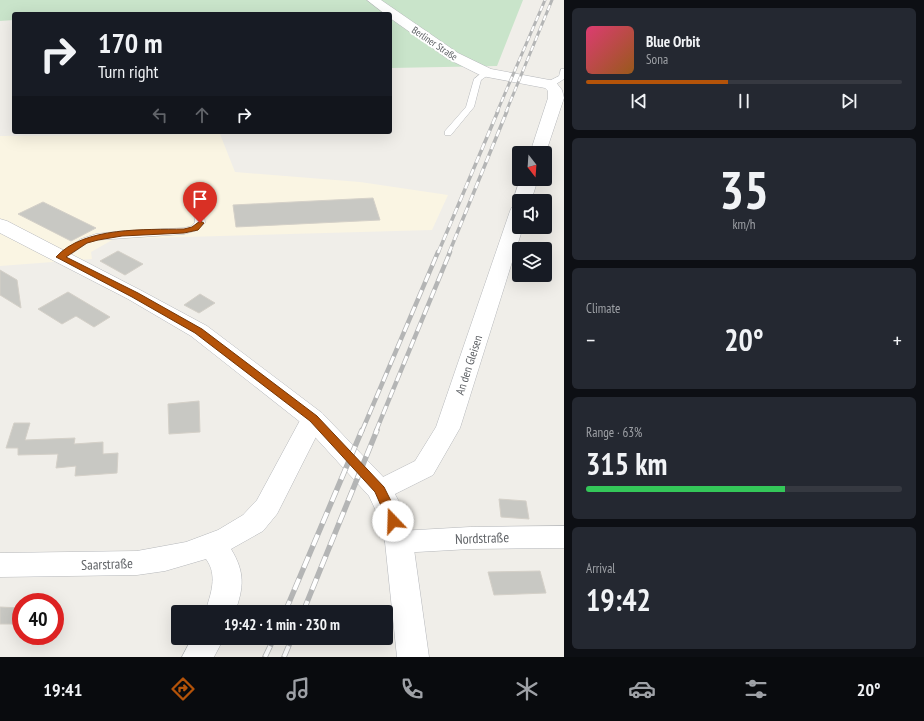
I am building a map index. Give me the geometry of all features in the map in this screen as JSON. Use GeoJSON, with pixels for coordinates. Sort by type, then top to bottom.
{"type":"FeatureCollection","features":[{"type":"Feature","properties":{"kind":"street","name":"Berliner Straße"},"geometry":{"type":"LineString","coordinates":[[373,0],[390,12]]}},
{"type":"Feature","properties":{"kind":"street","name":"Berliner Straße"},"geometry":{"type":"LineString","coordinates":[[392,13],[453,56],[487,73],[550,84]]}},
{"type":"Feature","properties":{"kind":"street"},"geometry":{"type":"LineString","coordinates":[[541,146],[556,116],[555,90],[550,84]]}},
{"type":"Feature","properties":{"kind":"street"},"geometry":{"type":"LineString","coordinates":[[0,225],[135,295],[199,331],[313,419],[385,500],[399,542],[413,657]]}},
{"type":"Feature","properties":{"kind":"street","name":"An den Gleisen"},"geometry":{"type":"LineString","coordinates":[[385,500],[424,468],[448,428],[512,232]]}},
{"type":"Feature","properties":{"kind":"street","name":"Saarstraße"},"geometry":{"type":"LineString","coordinates":[[0,565],[137,563],[165,559],[190,553],[242,532],[261,515],[267,507],[313,419]]}},
{"type":"Feature","properties":{"kind":"street","name":"Nordstraße"},"geometry":{"type":"LineString","coordinates":[[399,542],[470,538],[564,537]]}},
{"type":"Feature","properties":{"kind":"street"},"geometry":{"type":"LineString","coordinates":[[212,545],[225,566],[226,588],[222,605]]}},
{"type":"Feature","properties":{"kind":"street"},"geometry":{"type":"LineString","coordinates":[[198,657],[204,645]]}},
{"type":"Feature","properties":{"kind":"lane"},"geometry":{"type":"LineString","coordinates":[[550,84],[562,77],[564,71]]}},
{"type":"Feature","properties":{"kind":"lane"},"geometry":{"type":"LineString","coordinates":[[448,133],[470,107],[478,79],[487,73]]}},
{"type":"Feature","properties":{"kind":"lane"},"geometry":{"type":"LineString","coordinates":[[60,257],[84,241],[96,237],[122,234],[184,231],[195,228],[200,223],[197,199]]}},
{"type":"Feature","properties":{"kind":"shaded area"},"geometry":{"type":"Polygon","coordinates":[[[220,134],[235,172],[360,182],[448,195],[432,230],[114,239],[91,252],[92,259],[0,266],[0,136],[220,134]]]}},
{"type":"Feature","properties":{"kind":"green space"},"geometry":{"type":"Polygon","coordinates":[[[0,0],[523,0],[497,66],[392,68],[392,12],[12,12],[12,20],[0,21],[0,0]]]}},
{"type":"Feature","properties":{"kind":"building"},"geometry":{"type":"Polygon","coordinates":[[[373,198],[380,220],[236,227],[233,205],[373,198]]]}},
{"type":"Feature","properties":{"kind":"building"},"geometry":{"type":"Polygon","coordinates":[[[43,202],[96,228],[71,241],[18,214],[43,202]]]}},
{"type":"Feature","properties":{"kind":"building"},"geometry":{"type":"Polygon","coordinates":[[[118,251],[143,264],[125,275],[100,261],[118,251]]]}},
{"type":"Feature","properties":{"kind":"building"},"geometry":{"type":"Polygon","coordinates":[[[0,270],[17,280],[21,308],[0,295],[0,270]]]}},
{"type":"Feature","properties":{"kind":"building"},"geometry":{"type":"Polygon","coordinates":[[[68,292],[110,317],[94,327],[76,316],[62,324],[38,309],[68,292]]]}},
{"type":"Feature","properties":{"kind":"building"},"geometry":{"type":"Polygon","coordinates":[[[200,294],[215,303],[199,313],[184,305],[200,294]]]}},
{"type":"Feature","properties":{"kind":"building"},"geometry":{"type":"Polygon","coordinates":[[[199,401],[200,432],[169,434],[168,404],[199,401]]]}},
{"type":"Feature","properties":{"kind":"building"},"geometry":{"type":"Polygon","coordinates":[[[14,423],[30,423],[25,440],[75,438],[74,444],[103,442],[103,454],[118,453],[117,473],[75,476],[76,466],[56,468],[58,454],[18,455],[18,448],[6,448],[14,423]]]}},
{"type":"Feature","properties":{"kind":"building"},"geometry":{"type":"Polygon","coordinates":[[[499,499],[526,501],[529,519],[501,517],[499,499]]]}},
{"type":"Feature","properties":{"kind":"building"},"geometry":{"type":"Polygon","coordinates":[[[540,571],[546,593],[494,595],[488,572],[540,571]]]}},
{"type":"Feature","properties":{"kind":"building"},"geometry":{"type":"Polygon","coordinates":[[[0,607],[12,608],[12,624],[0,624],[0,607]]]}},
{"type":"Feature","properties":{"kind":"railway"},"geometry":{"type":"LineString","coordinates":[[497,112],[545,0]]}},
{"type":"Feature","properties":{"kind":"railway"},"geometry":{"type":"LineString","coordinates":[[506,112],[552,0]]}},
{"type":"Feature","properties":{"kind":"railway"},"geometry":{"type":"LineString","coordinates":[[438,253],[498,111]]}},
{"type":"Feature","properties":{"kind":"railway"},"geometry":{"type":"LineString","coordinates":[[449,253],[507,111]]}},
{"type":"Feature","properties":{"kind":"railway"},"geometry":{"type":"LineString","coordinates":[[362,431],[438,252]]}},
{"type":"Feature","properties":{"kind":"railway"},"geometry":{"type":"LineString","coordinates":[[376,431],[450,252]]}},
{"type":"Feature","properties":{"kind":"railway"},"geometry":{"type":"LineString","coordinates":[[288,605],[362,430]]}},
{"type":"Feature","properties":{"kind":"railway"},"geometry":{"type":"LineString","coordinates":[[306,605],[377,430]]}},
{"type":"Feature","properties":{"kind":"railway"},"geometry":{"type":"LineString","coordinates":[[265,657],[271,645]]}},
{"type":"Feature","properties":{"kind":"railway"},"geometry":{"type":"LineString","coordinates":[[284,657],[289,645]]}},
{"type":"Feature","properties":{"kind":"route"},"geometry":{"type":"LineString","coordinates":[[200,223],[195,228],[184,231],[122,234],[96,237],[84,241],[60,257],[135,295],[199,331],[313,419],[380,490],[393,521]]}}]}
